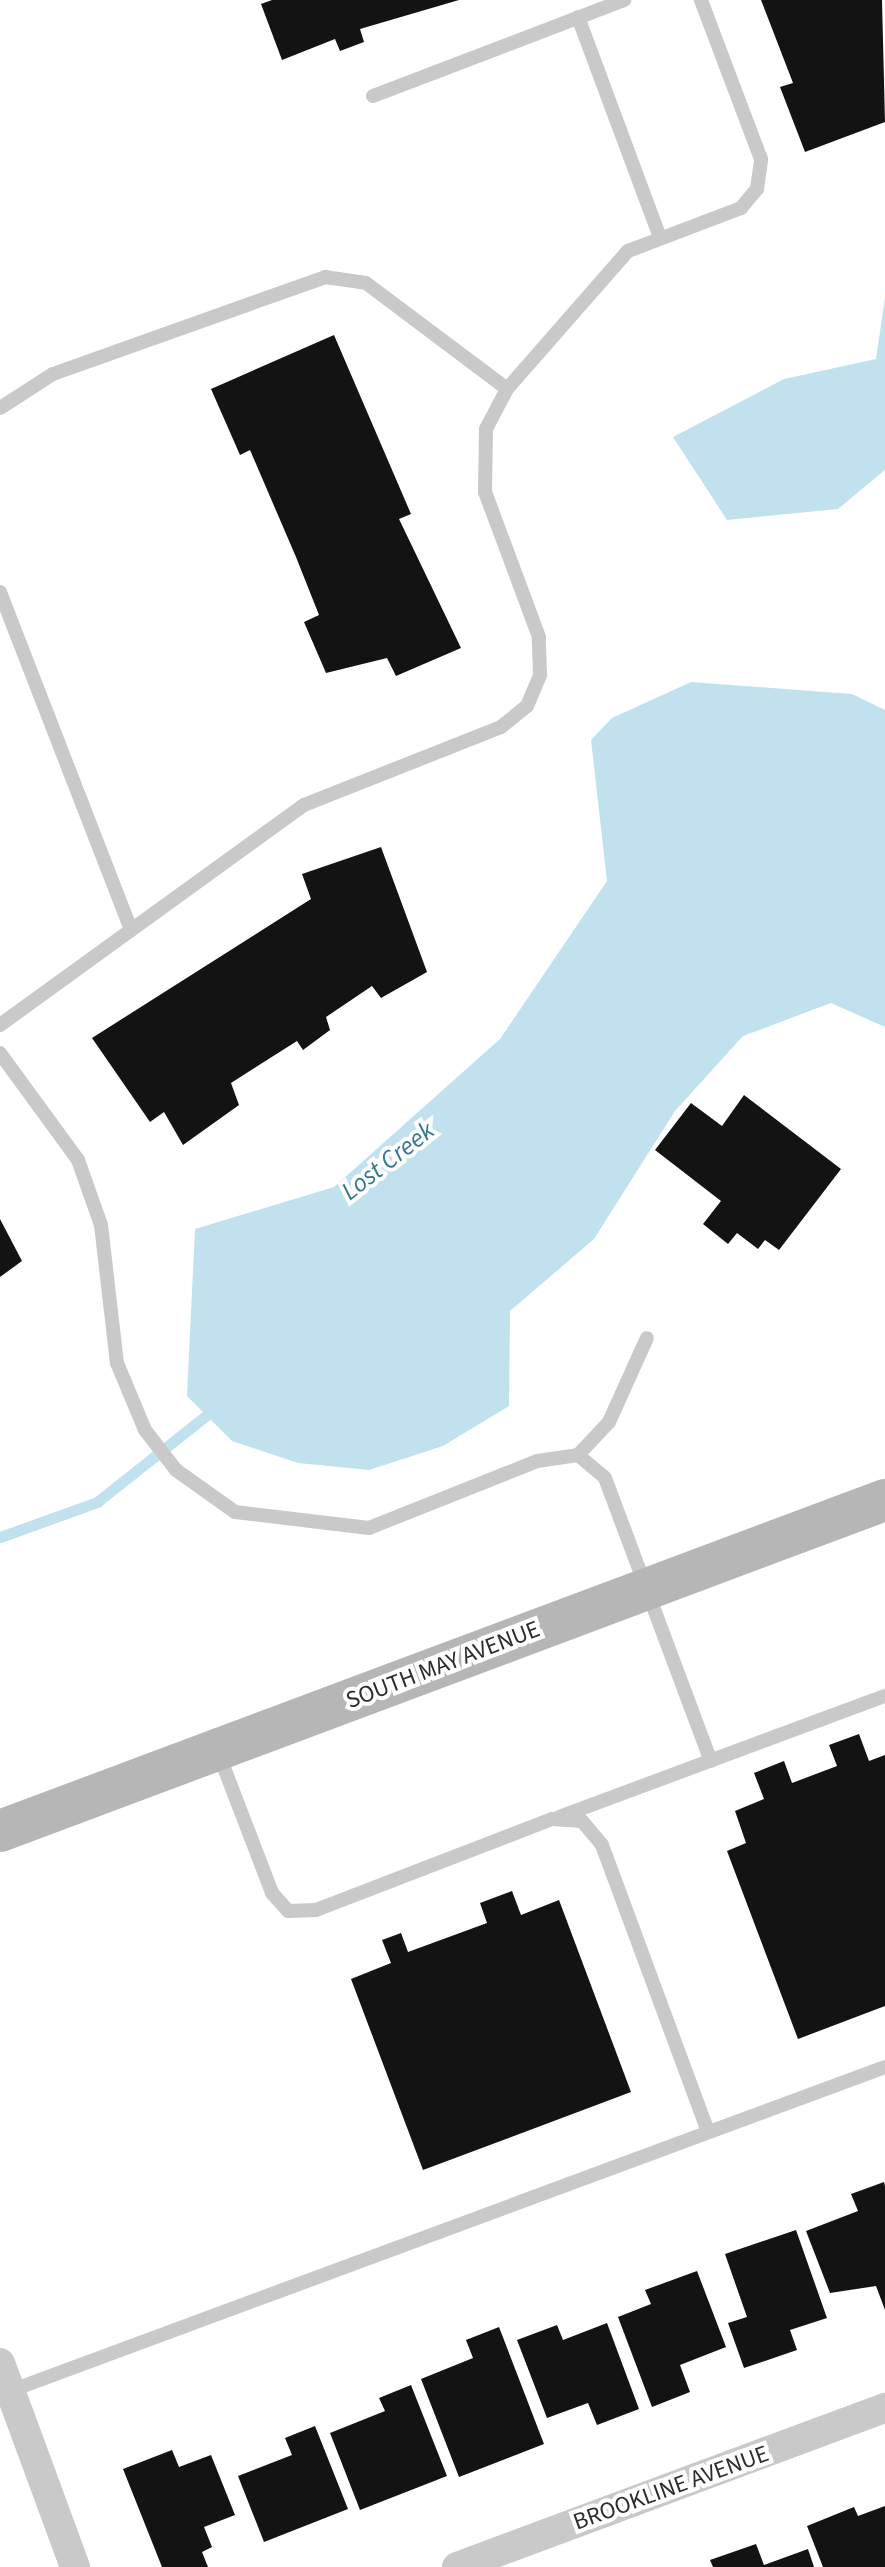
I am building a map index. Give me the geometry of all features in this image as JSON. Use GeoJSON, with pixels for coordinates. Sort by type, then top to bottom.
{"type":"FeatureCollection","features":[{"type":"Feature","properties":{"kind":"main road","name":"SOUTH MAY AVENUE"},"geometry":{"type":"LineString","coordinates":[[0,1831],[885,1500]]}},
{"type":"Feature","properties":{"kind":"street"},"geometry":{"type":"LineString","coordinates":[[5,2377],[75,2567]]}},
{"type":"Feature","properties":{"kind":"street","name":"BROOKLINE AVENUE"},"geometry":{"type":"LineString","coordinates":[[457,2567],[885,2408]]}},
{"type":"Feature","properties":{"kind":"lane"},"geometry":{"type":"LineString","coordinates":[[373,96],[624,0]]}},
{"type":"Feature","properties":{"kind":"lane"},"geometry":{"type":"LineString","coordinates":[[0,1025],[304,805],[501,727],[527,706],[540,675],[539,637],[485,492],[486,429],[507,389],[628,251],[659,235],[741,208],[757,189],[761,159],[701,0]]}},
{"type":"Feature","properties":{"kind":"lane"},"geometry":{"type":"LineString","coordinates":[[578,17],[659,235]]}},
{"type":"Feature","properties":{"kind":"lane"},"geometry":{"type":"LineString","coordinates":[[0,408],[53,374],[325,277],[366,283],[507,389]]}},
{"type":"Feature","properties":{"kind":"lane"},"geometry":{"type":"LineString","coordinates":[[0,592],[131,930]]}},
{"type":"Feature","properties":{"kind":"lane"},"geometry":{"type":"LineString","coordinates":[[0,1053],[78,1160],[101,1225],[117,1363],[145,1430],[176,1470],[235,1512],[369,1528],[537,1461],[578,1455],[609,1422],[647,1338]]}},
{"type":"Feature","properties":{"kind":"lane"},"geometry":{"type":"LineString","coordinates":[[578,1455],[605,1478],[711,1761]]}},
{"type":"Feature","properties":{"kind":"lane"},"geometry":{"type":"LineString","coordinates":[[218,1750],[272,1893],[288,1911],[316,1910],[885,1696]]}},
{"type":"Feature","properties":{"kind":"lane"},"geometry":{"type":"LineString","coordinates":[[552,1819],[582,1821],[602,1845],[708,2132]]}},
{"type":"Feature","properties":{"kind":"lane"},"geometry":{"type":"LineString","coordinates":[[5,2377],[708,2132],[885,2067]]}},
{"type":"Feature","properties":{"kind":"water"},"geometry":{"type":"Polygon","coordinates":[[[885,297],[885,470],[838,509],[727,520],[673,437],[784,379],[876,359],[885,297]]]}},
{"type":"Feature","properties":{"kind":"water"},"geometry":{"type":"Polygon","coordinates":[[[691,682],[852,694],[885,710],[885,1027],[831,1003],[743,1036],[675,1111],[594,1239],[510,1311],[509,1406],[443,1446],[369,1470],[298,1463],[232,1441],[187,1396],[195,1229],[334,1187],[500,1039],[607,881],[591,740],[612,718],[691,682]]]}},
{"type":"Feature","properties":{"kind":"building"},"geometry":{"type":"Polygon","coordinates":[[[272,0],[459,0],[360,29],[364,42],[340,51],[335,39],[282,60],[261,4],[272,0]]]}},
{"type":"Feature","properties":{"kind":"building"},"geometry":{"type":"Polygon","coordinates":[[[761,0],[882,0],[885,122],[805,152],[780,87],[793,83],[761,0]]]}},
{"type":"Feature","properties":{"kind":"building"},"geometry":{"type":"Polygon","coordinates":[[[334,335],[411,514],[399,519],[461,648],[396,676],[387,658],[326,673],[304,622],[319,615],[296,557],[250,450],[240,455],[211,389],[334,335]]]}},
{"type":"Feature","properties":{"kind":"building"},"geometry":{"type":"Polygon","coordinates":[[[381,847],[427,972],[381,998],[372,986],[326,1017],[330,1030],[303,1050],[297,1041],[231,1083],[239,1105],[183,1145],[164,1112],[150,1122],[92,1038],[311,899],[302,874],[381,847]]]}},
{"type":"Feature","properties":{"kind":"building"},"geometry":{"type":"Polygon","coordinates":[[[744,1095],[841,1169],[779,1250],[765,1240],[758,1249],[737,1233],[728,1244],[703,1224],[721,1201],[655,1150],[691,1103],[722,1126],[744,1095]]]}},
{"type":"Feature","properties":{"kind":"building"},"geometry":{"type":"Polygon","coordinates":[[[0,1219],[22,1261],[0,1277],[0,1219]]]}},
{"type":"Feature","properties":{"kind":"building"},"geometry":{"type":"Polygon","coordinates":[[[859,1734],[869,1761],[885,1755],[885,2006],[798,2039],[727,1851],[746,1843],[735,1811],[764,1799],[754,1773],[784,1761],[792,1783],[837,1766],[829,1745],[859,1734]]]}},
{"type":"Feature","properties":{"kind":"building"},"geometry":{"type":"Polygon","coordinates":[[[512,1891],[521,1915],[559,1900],[631,2092],[423,2170],[351,1979],[391,1963],[382,1940],[401,1933],[408,1952],[487,1923],[480,1903],[512,1891]]]}},
{"type":"Feature","properties":{"kind":"building"},"geometry":{"type":"Polygon","coordinates":[[[884,2182],[885,2310],[876,2286],[830,2293],[806,2231],[858,2211],[851,2194],[884,2182]]]}},
{"type":"Feature","properties":{"kind":"building"},"geometry":{"type":"Polygon","coordinates":[[[796,2230],[827,2318],[790,2330],[797,2350],[744,2368],[728,2323],[747,2317],[725,2254],[796,2230]]]}},
{"type":"Feature","properties":{"kind":"building"},"geometry":{"type":"Polygon","coordinates":[[[697,2271],[726,2347],[680,2365],[690,2392],[652,2407],[618,2317],[651,2304],[645,2290],[697,2271]]]}},
{"type":"Feature","properties":{"kind":"building"},"geometry":{"type":"Polygon","coordinates":[[[607,2323],[639,2409],[597,2425],[588,2403],[547,2418],[517,2340],[557,2325],[563,2340],[607,2323]]]}},
{"type":"Feature","properties":{"kind":"building"},"geometry":{"type":"Polygon","coordinates":[[[499,2327],[544,2444],[459,2477],[421,2379],[473,2358],[466,2340],[499,2327]]]}},
{"type":"Feature","properties":{"kind":"building"},"geometry":{"type":"Polygon","coordinates":[[[411,2385],[447,2476],[360,2510],[330,2433],[385,2411],[379,2398],[411,2385]]]}},
{"type":"Feature","properties":{"kind":"building"},"geometry":{"type":"Polygon","coordinates":[[[315,2426],[348,2509],[264,2542],[238,2476],[292,2455],[285,2438],[315,2426]]]}},
{"type":"Feature","properties":{"kind":"building"},"geometry":{"type":"Polygon","coordinates":[[[172,2450],[179,2467],[211,2455],[235,2515],[204,2527],[212,2547],[202,2552],[208,2567],[162,2567],[123,2469],[172,2450]]]}},
{"type":"Feature","properties":{"kind":"building"},"geometry":{"type":"Polygon","coordinates":[[[885,2506],[885,2567],[823,2567],[807,2526],[854,2507],[858,2516],[885,2506]]]}},
{"type":"Feature","properties":{"kind":"building"},"geometry":{"type":"Polygon","coordinates":[[[756,2544],[764,2565],[808,2549],[814,2567],[713,2567],[710,2560],[756,2544]]]}},
{"type":"Feature","properties":{"kind":"waterway","name":"Lost Creek"},"geometry":{"type":"LineString","coordinates":[[0,1537],[97,1502],[217,1407]]}}]}
